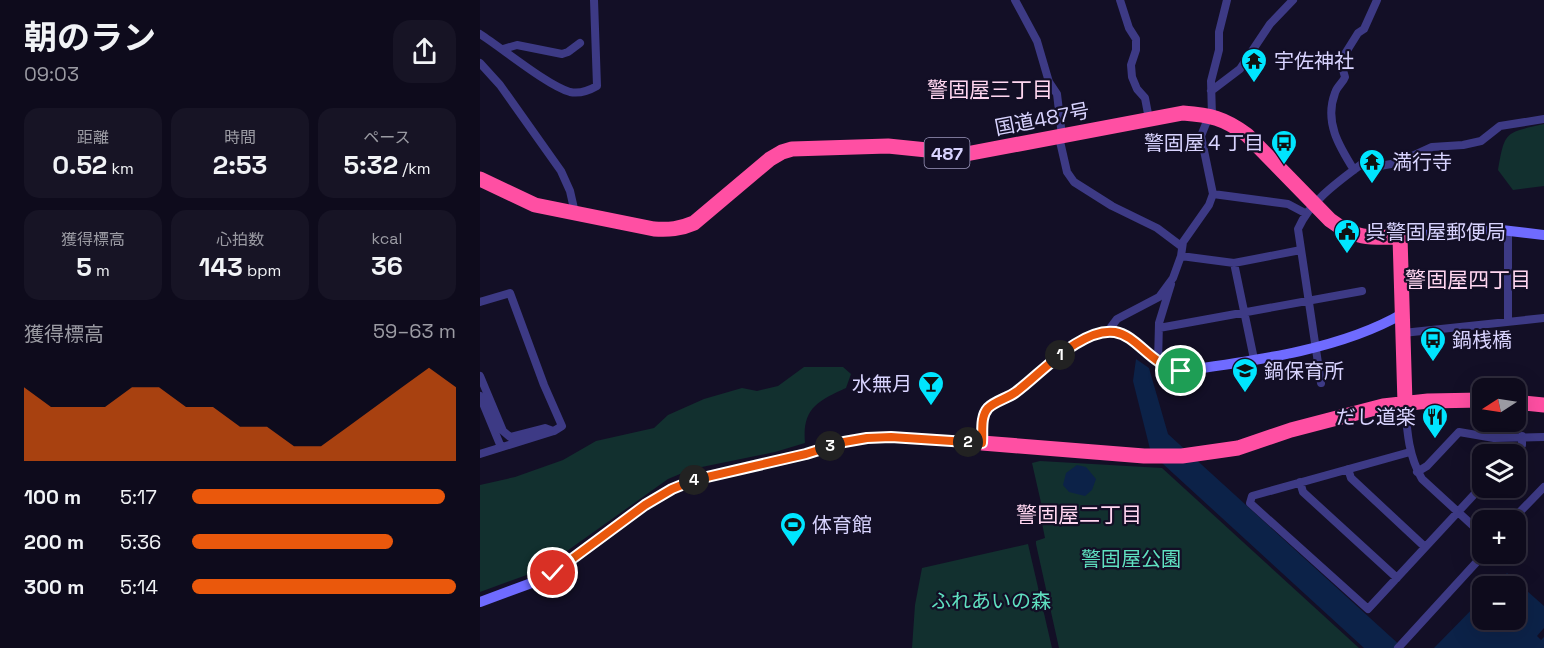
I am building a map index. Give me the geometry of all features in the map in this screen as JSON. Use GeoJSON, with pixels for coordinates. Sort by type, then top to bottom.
{"type":"FeatureCollection","features":[{"type":"Feature","properties":{"kind":"highway","name":"国道487号"},"geometry":{"type":"LineString","coordinates":[[480,179],[535,205],[669,230],[683,228],[694,223],[770,159],[792,149],[888,146],[966,154],[1183,113],[1210,116],[1231,123],[1247,135],[1310,209],[1345,231],[1360,236],[1400,237]]}},
{"type":"Feature","properties":{"kind":"highway"},"geometry":{"type":"LineString","coordinates":[[1400,237],[1405,403]]}},
{"type":"Feature","properties":{"kind":"highway"},"geometry":{"type":"LineString","coordinates":[[982,443],[1144,456],[1207,454],[1383,406],[1428,401],[1472,400]]}},
{"type":"Feature","properties":{"kind":"highway"},"geometry":{"type":"LineString","coordinates":[[1526,403],[1544,405]]}},
{"type":"Feature","properties":{"kind":"street"},"geometry":{"type":"LineString","coordinates":[[480,34],[550,82],[571,92],[591,90],[597,86],[594,0]]}},
{"type":"Feature","properties":{"kind":"street"},"geometry":{"type":"LineString","coordinates":[[1027,0],[1017,3],[1037,41],[1049,82],[1057,94],[1060,136],[1067,172],[1074,182],[1112,206],[1156,228],[1181,246]]}},
{"type":"Feature","properties":{"kind":"street"},"geometry":{"type":"LineString","coordinates":[[1120,0],[1129,28],[1136,39],[1136,50],[1131,65],[1132,77],[1145,98],[1149,119]]}},
{"type":"Feature","properties":{"kind":"street"},"geometry":{"type":"LineString","coordinates":[[1158,362],[1159,328],[1181,246],[1209,205],[1213,194],[1202,136],[1210,116],[1211,81],[1219,50],[1219,32],[1227,0]]}},
{"type":"Feature","properties":{"kind":"street"},"geometry":{"type":"LineString","coordinates":[[1211,91],[1240,69],[1270,24],[1293,0]]}},
{"type":"Feature","properties":{"kind":"street"},"geometry":{"type":"LineString","coordinates":[[1354,170],[1333,132],[1334,95],[1338,86],[1344,81],[1341,63],[1343,57],[1358,33],[1364,29],[1377,0]]}},
{"type":"Feature","properties":{"kind":"street"},"geometry":{"type":"LineString","coordinates":[[503,49],[517,45],[562,54],[580,43]]}},
{"type":"Feature","properties":{"kind":"street"},"geometry":{"type":"LineString","coordinates":[[480,63],[500,85],[561,171],[570,191],[575,213]]}},
{"type":"Feature","properties":{"kind":"street"},"geometry":{"type":"LineString","coordinates":[[1321,383],[1298,229],[1310,209],[1363,163],[1374,167],[1397,163],[1432,147],[1482,141],[1500,126],[1544,119]]}},
{"type":"Feature","properties":{"kind":"street"},"geometry":{"type":"LineString","coordinates":[[1213,194],[1310,209]]}},
{"type":"Feature","properties":{"kind":"street"},"geometry":{"type":"LineString","coordinates":[[1400,237],[1493,230],[1544,235]]}},
{"type":"Feature","properties":{"kind":"street"},"geometry":{"type":"LineString","coordinates":[[1508,231],[1508,321]]}},
{"type":"Feature","properties":{"kind":"street"},"geometry":{"type":"LineString","coordinates":[[1180,256],[1234,263],[1301,250]]}},
{"type":"Feature","properties":{"kind":"street"},"geometry":{"type":"LineString","coordinates":[[1234,263],[1254,359]]}},
{"type":"Feature","properties":{"kind":"street"},"geometry":{"type":"LineString","coordinates":[[1108,332],[1117,319],[1159,297],[1173,278]]}},
{"type":"Feature","properties":{"kind":"street"},"geometry":{"type":"LineString","coordinates":[[1159,328],[1362,291]]}},
{"type":"Feature","properties":{"kind":"street"},"geometry":{"type":"LineString","coordinates":[[480,302],[510,293],[544,385],[562,426],[554,431],[480,454]]}},
{"type":"Feature","properties":{"kind":"street"},"geometry":{"type":"LineString","coordinates":[[480,602],[553,573],[645,505],[672,489],[694,480],[867,438],[891,437],[982,443],[983,417],[989,407],[1014,394],[1060,355],[1095,335],[1118,332],[1128,337],[1158,362],[1181,371],[1316,347],[1375,329],[1402,314]]}},
{"type":"Feature","properties":{"kind":"street"},"geometry":{"type":"LineString","coordinates":[[1403,333],[1544,318]]}},
{"type":"Feature","properties":{"kind":"street"},"geometry":{"type":"LineString","coordinates":[[480,376],[503,431],[510,437],[545,428],[554,431]]}},
{"type":"Feature","properties":{"kind":"street"},"geometry":{"type":"LineString","coordinates":[[480,396],[501,447]]}},
{"type":"Feature","properties":{"kind":"street"},"geometry":{"type":"LineString","coordinates":[[1405,403],[1413,464],[1422,479],[1472,525]]}},
{"type":"Feature","properties":{"kind":"street"},"geometry":{"type":"LineString","coordinates":[[1418,472],[1427,466],[1460,432],[1494,438],[1544,437]]}},
{"type":"Feature","properties":{"kind":"street"},"geometry":{"type":"LineString","coordinates":[[1522,436],[1522,444]]}},
{"type":"Feature","properties":{"kind":"street"},"geometry":{"type":"LineString","coordinates":[[1410,452],[1252,496],[1250,503],[1368,609],[1472,496]]}},
{"type":"Feature","properties":{"kind":"street"},"geometry":{"type":"LineString","coordinates":[[1348,469],[1351,478],[1425,547]]}},
{"type":"Feature","properties":{"kind":"street"},"geometry":{"type":"LineString","coordinates":[[1300,482],[1303,492],[1397,578]]}},
{"type":"Feature","properties":{"kind":"street"},"geometry":{"type":"LineString","coordinates":[[1522,510],[1544,487]]}},
{"type":"Feature","properties":{"kind":"street"},"geometry":{"type":"LineString","coordinates":[[1400,646],[1475,564]]}},
{"type":"Feature","properties":{"kind":"green space"},"geometry":{"type":"Polygon","coordinates":[[[1544,124],[1544,186],[1513,190],[1498,170],[1505,140],[1509,135],[1521,129],[1544,124]]]}},
{"type":"Feature","properties":{"kind":"green space"},"geometry":{"type":"Polygon","coordinates":[[[804,367],[843,367],[851,374],[846,388],[819,402],[809,414],[806,422],[805,443],[775,452],[692,469],[668,479],[535,572],[480,592],[480,485],[515,477],[563,460],[596,441],[654,428],[668,415],[704,399],[742,388],[757,391],[778,386],[804,367]]]}},
{"type":"Feature","properties":{"kind":"green space","name":"警固屋公園"},"geometry":{"type":"Polygon","coordinates":[[[1040,461],[1162,468],[1359,648],[1059,648],[1036,544],[1036,541],[1045,538],[1039,508],[1042,507],[1032,463],[1040,461]]]}},
{"type":"Feature","properties":{"kind":"green space","name":"ふれあいの森"},"geometry":{"type":"Polygon","coordinates":[[[1028,544],[1052,648],[912,648],[915,605],[922,568],[1028,544]]]}},
{"type":"Feature","properties":{"kind":"water"},"geometry":{"type":"Polygon","coordinates":[[[1136,359],[1149,368],[1168,434],[1403,648],[1364,648],[1151,453],[1133,381],[1136,359]]]}},
{"type":"Feature","properties":{"kind":"water"},"geometry":{"type":"Polygon","coordinates":[[[1077,465],[1086,467],[1096,479],[1092,490],[1085,496],[1069,492],[1063,485],[1066,473],[1077,465]]]}},
{"type":"Feature","properties":{"kind":"water"},"geometry":{"type":"Polygon","coordinates":[[[1526,590],[1544,606],[1544,628],[1537,636],[1541,640],[1544,637],[1544,648],[1434,648],[1472,609],[1472,630],[1526,630],[1526,590]]]}},
{"type":"Feature","properties":{"kind":"place","name":"宇佐神社"},"geometry":{"type":"Point","coordinates":[1254,84]}},
{"type":"Feature","properties":{"kind":"place","name":"警固屋４丁目"},"geometry":{"type":"Point","coordinates":[1284,166]}},
{"type":"Feature","properties":{"kind":"place","name":"満行寺"},"geometry":{"type":"Point","coordinates":[1372,185]}},
{"type":"Feature","properties":{"kind":"place","name":"呉警固屋郵便局"},"geometry":{"type":"Point","coordinates":[1347,255]}},
{"type":"Feature","properties":{"kind":"place","name":"鍋桟橋"},"geometry":{"type":"Point","coordinates":[1433,363]}},
{"type":"Feature","properties":{"kind":"place","name":"鍋保育所"},"geometry":{"type":"Point","coordinates":[1245,394]}},
{"type":"Feature","properties":{"kind":"place","name":"水無月"},"geometry":{"type":"Point","coordinates":[931,407]}},
{"type":"Feature","properties":{"kind":"place","name":"だし道楽"},"geometry":{"type":"Point","coordinates":[1435,440]}},
{"type":"Feature","properties":{"kind":"place","name":"体育館"},"geometry":{"type":"Point","coordinates":[793,548]}},
{"type":"Feature","properties":{"kind":"district","name":"警固屋三丁目"},"geometry":{"type":"Point","coordinates":[990,89]}},
{"type":"Feature","properties":{"kind":"district","name":"警固屋四丁目"},"geometry":{"type":"Point","coordinates":[1468,279]}},
{"type":"Feature","properties":{"kind":"district","name":"警固屋二丁目"},"geometry":{"type":"Point","coordinates":[1079,514]}},
{"type":"Feature","properties":{"kind":"route"},"geometry":{"type":"LineString","coordinates":[[553,573],[645,505],[672,489],[694,480],[867,438],[891,437],[982,443],[983,417],[989,407],[1014,394],[1060,355],[1095,335],[1118,332],[1128,337],[1161,364],[1181,371]]}}]}
